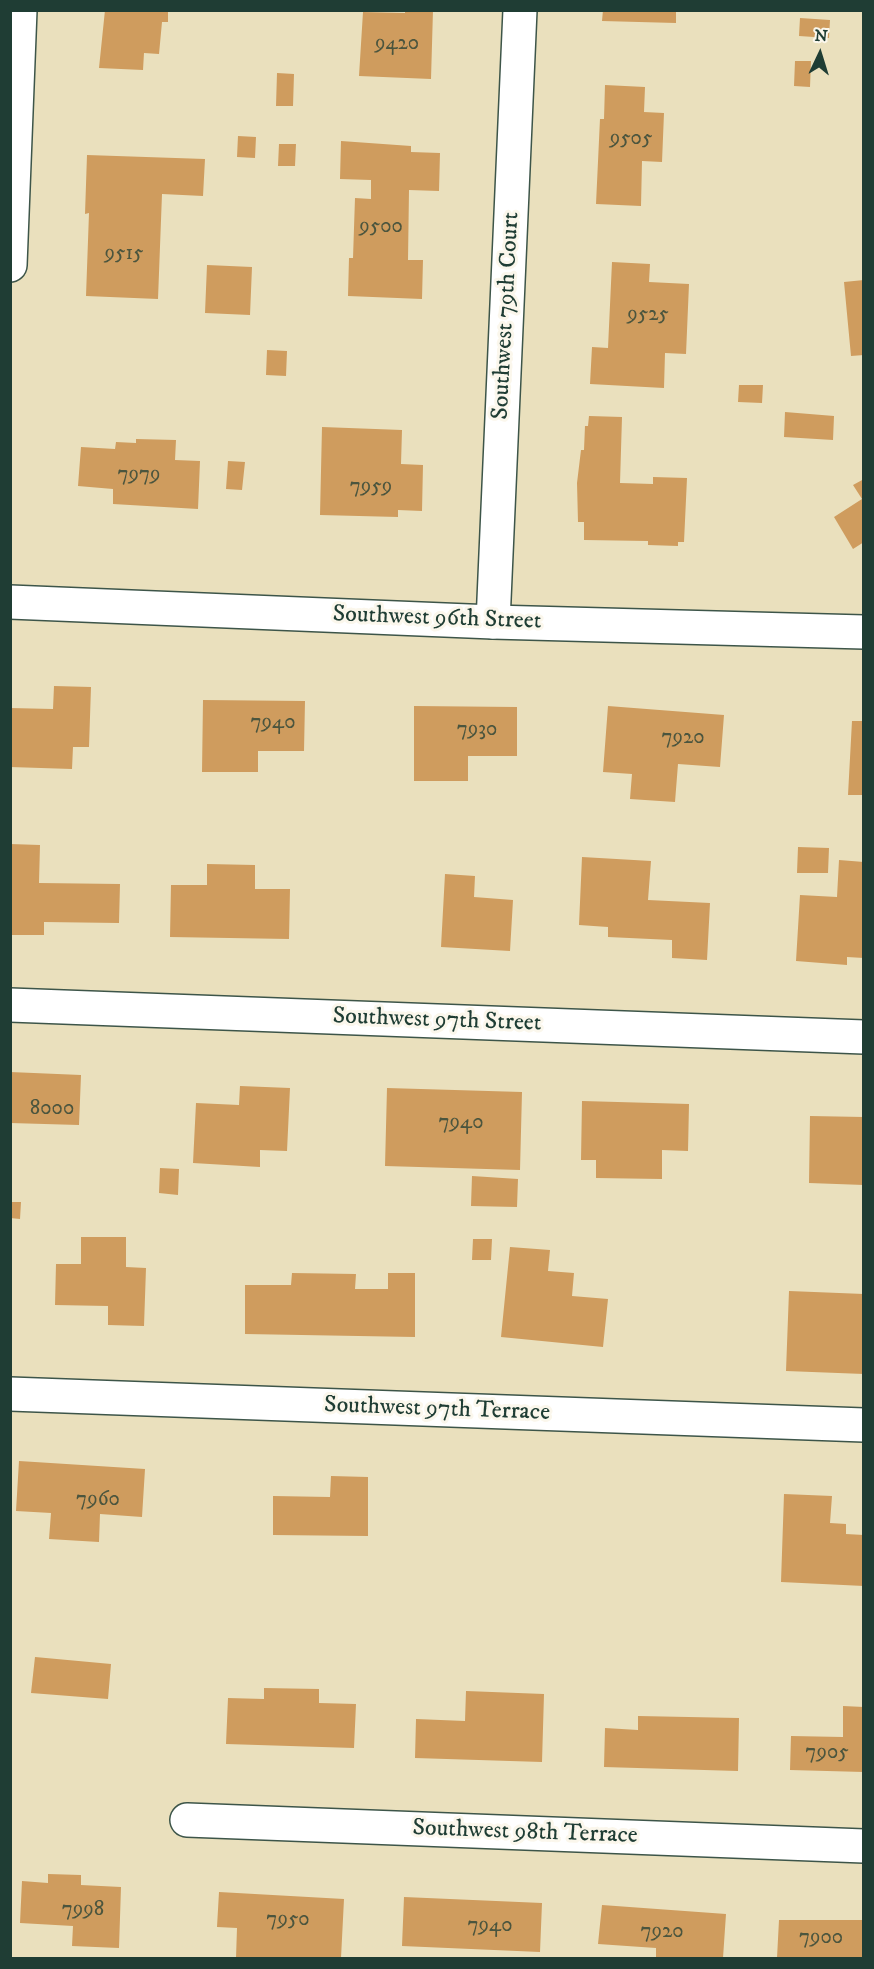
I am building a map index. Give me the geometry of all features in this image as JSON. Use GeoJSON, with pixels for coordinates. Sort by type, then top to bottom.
{"type":"FeatureCollection","features":[{"type":"Feature","properties":{"kind":"street"},"geometry":{"type":"LineString","coordinates":[[10,265],[20,10]]}},
{"type":"Feature","properties":{"kind":"street","name":"Southwest 79th Court"},"geometry":{"type":"LineString","coordinates":[[493,622],[520,10]]}},
{"type":"Feature","properties":{"kind":"street","name":"Southwest 96th Street"},"geometry":{"type":"LineString","coordinates":[[10,602],[493,622],[864,632]]}},
{"type":"Feature","properties":{"kind":"street","name":"Southwest 97th Street"},"geometry":{"type":"LineString","coordinates":[[10,1005],[864,1037]]}},
{"type":"Feature","properties":{"kind":"street","name":"Southwest 97th Terrace"},"geometry":{"type":"LineString","coordinates":[[10,1395],[864,1425]]}},
{"type":"Feature","properties":{"kind":"street","name":"Southwest 98th Terrace"},"geometry":{"type":"LineString","coordinates":[[187,1820],[864,1846]]}},
{"type":"Feature","properties":{"kind":"building"},"geometry":{"type":"Polygon","coordinates":[[[105,10],[168,10],[168,22],[162,22],[159,54],[144,53],[143,70],[99,68],[105,10]]]}},
{"type":"Feature","properties":{"kind":"building"},"geometry":{"type":"Polygon","coordinates":[[[405,10],[433,10],[431,79],[359,76],[363,12],[405,13],[405,10]]]}},
{"type":"Feature","properties":{"kind":"building"},"geometry":{"type":"Polygon","coordinates":[[[603,10],[676,10],[676,23],[602,21],[603,10]]]}},
{"type":"Feature","properties":{"kind":"building"},"geometry":{"type":"Polygon","coordinates":[[[800,18],[830,20],[829,38],[799,36],[800,18]]]}},
{"type":"Feature","properties":{"kind":"building"},"geometry":{"type":"Polygon","coordinates":[[[795,61],[811,61],[810,87],[794,86],[795,61]]]}},
{"type":"Feature","properties":{"kind":"building"},"geometry":{"type":"Polygon","coordinates":[[[277,73],[294,74],[293,106],[276,106],[277,73]]]}},
{"type":"Feature","properties":{"kind":"building"},"geometry":{"type":"Polygon","coordinates":[[[605,85],[645,87],[644,112],[664,113],[662,162],[642,161],[641,206],[596,204],[600,119],[604,119],[605,85]]]}},
{"type":"Feature","properties":{"kind":"building"},"geometry":{"type":"Polygon","coordinates":[[[238,136],[256,137],[255,158],[237,157],[238,136]]]}},
{"type":"Feature","properties":{"kind":"building"},"geometry":{"type":"Polygon","coordinates":[[[341,141],[411,146],[411,152],[440,153],[439,191],[409,190],[408,260],[423,260],[422,299],[348,296],[349,258],[353,258],[355,198],[371,199],[371,180],[340,179],[341,141]]]}},
{"type":"Feature","properties":{"kind":"building"},"geometry":{"type":"Polygon","coordinates":[[[279,144],[296,144],[295,166],[278,166],[279,144]]]}},
{"type":"Feature","properties":{"kind":"building"},"geometry":{"type":"Polygon","coordinates":[[[87,155],[205,159],[203,196],[162,194],[158,299],[86,296],[89,213],[85,214],[87,155]]]}},
{"type":"Feature","properties":{"kind":"building"},"geometry":{"type":"Polygon","coordinates":[[[612,262],[650,264],[649,282],[689,284],[686,354],[665,353],[664,388],[590,384],[592,347],[608,348],[612,262]]]}},
{"type":"Feature","properties":{"kind":"building"},"geometry":{"type":"Polygon","coordinates":[[[207,265],[252,267],[250,315],[205,313],[207,265]]]}},
{"type":"Feature","properties":{"kind":"building"},"geometry":{"type":"Polygon","coordinates":[[[864,280],[864,355],[851,356],[844,282],[864,280]]]}},
{"type":"Feature","properties":{"kind":"building"},"geometry":{"type":"Polygon","coordinates":[[[267,350],[287,351],[286,376],[266,375],[267,350]]]}},
{"type":"Feature","properties":{"kind":"building"},"geometry":{"type":"Polygon","coordinates":[[[739,385],[763,385],[762,403],[738,402],[739,385]]]}},
{"type":"Feature","properties":{"kind":"building"},"geometry":{"type":"Polygon","coordinates":[[[785,412],[834,416],[833,440],[784,437],[785,412]]]}},
{"type":"Feature","properties":{"kind":"building"},"geometry":{"type":"Polygon","coordinates":[[[589,416],[622,417],[620,483],[653,484],[653,477],[687,478],[684,542],[678,542],[678,546],[648,545],[648,541],[584,540],[584,522],[578,522],[577,483],[581,450],[584,450],[585,426],[588,426],[589,416]]]}},
{"type":"Feature","properties":{"kind":"building"},"geometry":{"type":"Polygon","coordinates":[[[322,427],[402,430],[401,464],[423,465],[422,511],[398,510],[398,517],[320,515],[322,427]]]}},
{"type":"Feature","properties":{"kind":"building"},"geometry":{"type":"Polygon","coordinates":[[[136,439],[176,440],[175,460],[200,461],[198,509],[113,504],[113,489],[78,486],[81,447],[115,449],[116,442],[136,443],[136,439]]]}},
{"type":"Feature","properties":{"kind":"building"},"geometry":{"type":"Polygon","coordinates":[[[228,461],[245,462],[242,490],[226,489],[228,461]]]}},
{"type":"Feature","properties":{"kind":"building"},"geometry":{"type":"Polygon","coordinates":[[[864,479],[864,542],[853,549],[834,517],[862,499],[853,485],[864,479]]]}},
{"type":"Feature","properties":{"kind":"building"},"geometry":{"type":"Polygon","coordinates":[[[54,686],[91,687],[89,747],[73,747],[72,769],[10,767],[10,708],[53,709],[54,686]]]}},
{"type":"Feature","properties":{"kind":"building"},"geometry":{"type":"Polygon","coordinates":[[[203,700],[305,701],[304,751],[258,751],[258,772],[202,772],[203,700]]]}},
{"type":"Feature","properties":{"kind":"building"},"geometry":{"type":"Polygon","coordinates":[[[414,706],[517,707],[517,756],[468,756],[468,781],[414,781],[414,706]]]}},
{"type":"Feature","properties":{"kind":"building"},"geometry":{"type":"Polygon","coordinates":[[[608,706],[724,715],[720,767],[678,764],[675,802],[630,799],[632,774],[603,772],[608,706]]]}},
{"type":"Feature","properties":{"kind":"building"},"geometry":{"type":"Polygon","coordinates":[[[852,721],[864,721],[864,795],[848,795],[852,721]]]}},
{"type":"Feature","properties":{"kind":"building"},"geometry":{"type":"Polygon","coordinates":[[[10,844],[40,845],[39,883],[120,884],[119,923],[44,922],[44,935],[10,935],[10,844]]]}},
{"type":"Feature","properties":{"kind":"building"},"geometry":{"type":"Polygon","coordinates":[[[798,847],[829,848],[828,873],[797,873],[798,847]]]}},
{"type":"Feature","properties":{"kind":"building"},"geometry":{"type":"Polygon","coordinates":[[[582,857],[651,861],[648,900],[710,903],[707,960],[672,958],[672,940],[608,937],[608,927],[579,925],[582,857]]]}},
{"type":"Feature","properties":{"kind":"building"},"geometry":{"type":"Polygon","coordinates":[[[839,860],[864,862],[864,958],[847,957],[847,965],[796,961],[800,895],[837,897],[839,860]]]}},
{"type":"Feature","properties":{"kind":"building"},"geometry":{"type":"Polygon","coordinates":[[[207,864],[255,865],[255,889],[290,889],[289,939],[170,937],[171,885],[207,885],[207,864]]]}},
{"type":"Feature","properties":{"kind":"building"},"geometry":{"type":"Polygon","coordinates":[[[445,874],[475,876],[474,897],[513,900],[510,951],[441,947],[445,874]]]}},
{"type":"Feature","properties":{"kind":"building"},"geometry":{"type":"Polygon","coordinates":[[[10,1072],[81,1075],[79,1125],[10,1123],[10,1072]]]}},
{"type":"Feature","properties":{"kind":"building"},"geometry":{"type":"Polygon","coordinates":[[[240,1086],[290,1088],[287,1151],[260,1150],[260,1167],[193,1163],[196,1103],[239,1105],[240,1086]]]}},
{"type":"Feature","properties":{"kind":"building"},"geometry":{"type":"Polygon","coordinates":[[[387,1088],[522,1092],[520,1170],[385,1166],[387,1088]]]}},
{"type":"Feature","properties":{"kind":"building"},"geometry":{"type":"Polygon","coordinates":[[[582,1101],[689,1104],[688,1151],[662,1150],[662,1179],[596,1178],[596,1160],[581,1160],[582,1101]]]}},
{"type":"Feature","properties":{"kind":"building"},"geometry":{"type":"Polygon","coordinates":[[[810,1116],[864,1117],[864,1185],[809,1183],[810,1116]]]}},
{"type":"Feature","properties":{"kind":"building"},"geometry":{"type":"Polygon","coordinates":[[[160,1168],[179,1169],[178,1195],[159,1193],[160,1168]]]}},
{"type":"Feature","properties":{"kind":"building"},"geometry":{"type":"Polygon","coordinates":[[[472,1176],[518,1179],[517,1207],[471,1206],[472,1176]]]}},
{"type":"Feature","properties":{"kind":"building"},"geometry":{"type":"Polygon","coordinates":[[[10,1202],[21,1202],[20,1219],[10,1218],[10,1202]]]}},
{"type":"Feature","properties":{"kind":"building"},"geometry":{"type":"Polygon","coordinates":[[[81,1237],[126,1237],[126,1267],[146,1268],[144,1326],[108,1325],[108,1306],[55,1305],[56,1264],[81,1264],[81,1237]]]}},
{"type":"Feature","properties":{"kind":"building"},"geometry":{"type":"Polygon","coordinates":[[[473,1239],[492,1239],[491,1260],[472,1260],[473,1239]]]}},
{"type":"Feature","properties":{"kind":"building"},"geometry":{"type":"Polygon","coordinates":[[[510,1247],[550,1250],[548,1271],[574,1273],[572,1296],[608,1299],[603,1347],[501,1337],[510,1247]]]}},
{"type":"Feature","properties":{"kind":"building"},"geometry":{"type":"Polygon","coordinates":[[[292,1273],[356,1274],[355,1289],[388,1289],[388,1273],[415,1273],[415,1337],[245,1334],[245,1285],[291,1285],[292,1273]]]}},
{"type":"Feature","properties":{"kind":"building"},"geometry":{"type":"Polygon","coordinates":[[[789,1291],[864,1294],[864,1374],[786,1371],[789,1291]]]}},
{"type":"Feature","properties":{"kind":"building"},"geometry":{"type":"Polygon","coordinates":[[[19,1461],[145,1469],[142,1517],[100,1514],[99,1542],[49,1539],[51,1513],[16,1511],[19,1461]]]}},
{"type":"Feature","properties":{"kind":"building"},"geometry":{"type":"Polygon","coordinates":[[[331,1476],[368,1477],[368,1536],[273,1535],[273,1496],[330,1497],[331,1476]]]}},
{"type":"Feature","properties":{"kind":"building"},"geometry":{"type":"Polygon","coordinates":[[[784,1494],[832,1496],[830,1523],[846,1524],[846,1534],[864,1535],[864,1586],[781,1582],[784,1494]]]}},
{"type":"Feature","properties":{"kind":"building"},"geometry":{"type":"Polygon","coordinates":[[[35,1657],[111,1664],[108,1699],[31,1693],[35,1657]]]}},
{"type":"Feature","properties":{"kind":"building"},"geometry":{"type":"Polygon","coordinates":[[[264,1688],[319,1689],[319,1703],[356,1704],[354,1748],[226,1744],[228,1698],[264,1699],[264,1688]]]}},
{"type":"Feature","properties":{"kind":"building"},"geometry":{"type":"Polygon","coordinates":[[[466,1691],[544,1694],[542,1762],[415,1758],[416,1719],[465,1721],[466,1691]]]}},
{"type":"Feature","properties":{"kind":"building"},"geometry":{"type":"Polygon","coordinates":[[[843,1706],[864,1707],[864,1772],[790,1770],[791,1736],[843,1737],[843,1706]]]}},
{"type":"Feature","properties":{"kind":"building"},"geometry":{"type":"Polygon","coordinates":[[[638,1716],[739,1718],[738,1771],[604,1767],[605,1728],[638,1730],[638,1716]]]}},
{"type":"Feature","properties":{"kind":"building"},"geometry":{"type":"Polygon","coordinates":[[[48,1874],[81,1875],[81,1885],[121,1887],[119,1948],[72,1946],[73,1926],[20,1923],[22,1881],[48,1883],[48,1874]]]}},
{"type":"Feature","properties":{"kind":"building"},"geometry":{"type":"Polygon","coordinates":[[[219,1892],[344,1899],[341,1958],[236,1958],[237,1928],[217,1927],[219,1892]]]}},
{"type":"Feature","properties":{"kind":"building"},"geometry":{"type":"Polygon","coordinates":[[[404,1897],[542,1903],[540,1952],[402,1946],[404,1897]]]}},
{"type":"Feature","properties":{"kind":"building"},"geometry":{"type":"Polygon","coordinates":[[[602,1905],[726,1914],[723,1958],[656,1958],[656,1948],[598,1944],[602,1905]]]}},
{"type":"Feature","properties":{"kind":"building"},"geometry":{"type":"Polygon","coordinates":[[[779,1920],[864,1920],[864,1958],[777,1958],[779,1920]]]}}]}
